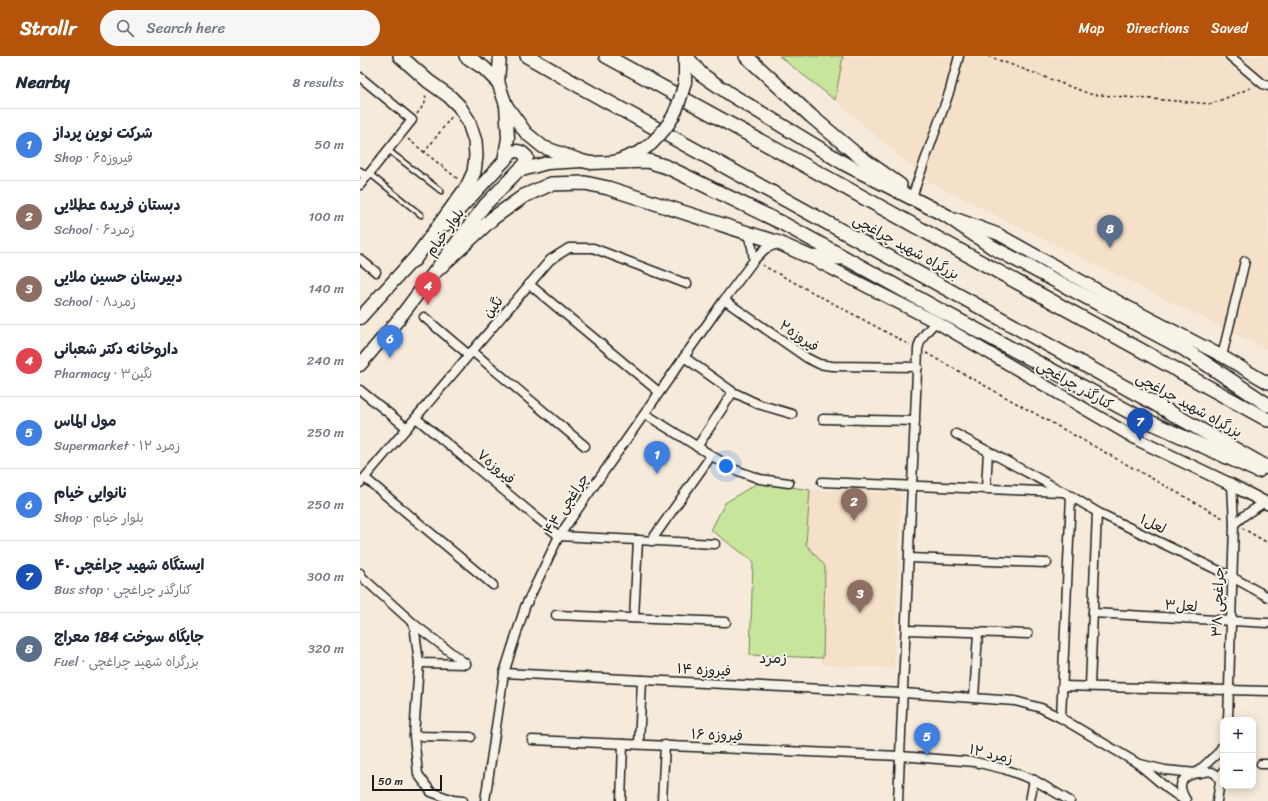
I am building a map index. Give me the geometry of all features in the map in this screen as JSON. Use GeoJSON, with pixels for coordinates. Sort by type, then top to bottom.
{"type":"FeatureCollection","features":[{"type":"Feature","properties":{"kind":"highway"},"geometry":{"type":"LineString","coordinates":[[400,56],[459,106],[468,120],[475,141],[476,156],[474,172],[467,187],[414,260]]}},
{"type":"Feature","properties":{"kind":"highway"},"geometry":{"type":"LineString","coordinates":[[466,56],[484,68],[498,82]]}},
{"type":"Feature","properties":{"kind":"highway","name":"بزرگراه شهید چراغچی"},"geometry":{"type":"LineString","coordinates":[[528,56],[1268,468]]}},
{"type":"Feature","properties":{"kind":"highway","name":"بزرگراه شهید چراغچی"},"geometry":{"type":"LineString","coordinates":[[606,56],[1268,420]]}},
{"type":"Feature","properties":{"kind":"highway"},"geometry":{"type":"LineString","coordinates":[[685,56],[701,74],[737,98],[845,164],[947,216],[992,246],[1184,349],[1268,405]]}},
{"type":"Feature","properties":{"kind":"highway"},"geometry":{"type":"LineString","coordinates":[[746,56],[811,116],[856,154],[913,194],[930,208]]}},
{"type":"Feature","properties":{"kind":"highway"},"geometry":{"type":"LineString","coordinates":[[615,162],[648,161],[667,168],[782,223],[1139,417],[1268,475]]}},
{"type":"Feature","properties":{"kind":"highway"},"geometry":{"type":"LineString","coordinates":[[436,271],[493,218],[524,196],[551,184],[584,183],[608,188],[779,243],[810,257],[844,258]]}},
{"type":"Feature","properties":{"kind":"main road"},"geometry":{"type":"LineString","coordinates":[[506,105],[526,133],[543,147],[591,163],[615,162],[640,152],[651,144],[664,131],[672,119],[678,107],[685,82],[685,56]]}},
{"type":"Feature","properties":{"kind":"main road"},"geometry":{"type":"LineString","coordinates":[[500,58],[498,82],[506,105],[508,138],[504,161]]}},
{"type":"Feature","properties":{"kind":"main road","name":"بلوار خیام"},"geometry":{"type":"LineString","coordinates":[[360,318],[511,153],[515,151],[524,153],[527,157],[525,164],[485,204],[398,320],[360,365]]}},
{"type":"Feature","properties":{"kind":"main road","name":"بلوار خیام"},"geometry":{"type":"LineString","coordinates":[[518,171],[546,163],[582,161]]}},
{"type":"Feature","properties":{"kind":"main road"},"geometry":{"type":"LineString","coordinates":[[947,216],[998,234],[1130,308],[1222,356],[1268,383]]}},
{"type":"Feature","properties":{"kind":"main road"},"geometry":{"type":"LineString","coordinates":[[810,257],[902,304]]}},
{"type":"Feature","properties":{"kind":"main road","name":"کنارگذر چراغچی"},"geometry":{"type":"LineString","coordinates":[[878,276],[902,304],[936,322],[1140,441],[1266,503]]}},
{"type":"Feature","properties":{"kind":"street"},"geometry":{"type":"LineString","coordinates":[[913,194],[950,90],[959,56]]}},
{"type":"Feature","properties":{"kind":"street"},"geometry":{"type":"LineString","coordinates":[[1230,56],[1266,85]]}},
{"type":"Feature","properties":{"kind":"street"},"geometry":{"type":"LineString","coordinates":[[360,77],[412,120],[402,134],[365,174],[360,185]]}},
{"type":"Feature","properties":{"kind":"street"},"geometry":{"type":"LineString","coordinates":[[747,233],[752,247],[754,260]]}},
{"type":"Feature","properties":{"kind":"street","name":"چراغچی ۴۴"},"geometry":{"type":"LineString","coordinates":[[485,801],[504,673],[524,608],[559,536],[724,300],[754,260],[765,249],[779,243]]}},
{"type":"Feature","properties":{"kind":"street","name":"نگین"},"geometry":{"type":"LineString","coordinates":[[362,481],[550,260],[569,248],[593,248],[687,284]]}},
{"type":"Feature","properties":{"kind":"street"},"geometry":{"type":"LineString","coordinates":[[360,259],[376,272]]}},
{"type":"Feature","properties":{"kind":"street"},"geometry":{"type":"LineString","coordinates":[[1222,356],[1245,261]]}},
{"type":"Feature","properties":{"kind":"street"},"geometry":{"type":"LineString","coordinates":[[529,284],[659,392]]}},
{"type":"Feature","properties":{"kind":"street","name":"فیروزه۲"},"geometry":{"type":"LineString","coordinates":[[724,300],[807,358],[819,364],[832,366],[918,367]]}},
{"type":"Feature","properties":{"kind":"street"},"geometry":{"type":"LineString","coordinates":[[424,317],[471,353],[585,446]]}},
{"type":"Feature","properties":{"kind":"street"},"geometry":{"type":"LineString","coordinates":[[898,801],[918,349],[919,343],[924,334],[936,322]]}},
{"type":"Feature","properties":{"kind":"street"},"geometry":{"type":"LineString","coordinates":[[684,357],[733,392],[758,404],[792,414]]}},
{"type":"Feature","properties":{"kind":"street"},"geometry":{"type":"LineString","coordinates":[[360,390],[407,428]]}},
{"type":"Feature","properties":{"kind":"street"},"geometry":{"type":"LineString","coordinates":[[697,447],[733,392]]}},
{"type":"Feature","properties":{"kind":"street"},"geometry":{"type":"LineString","coordinates":[[650,417],[732,469],[760,478],[789,483]]}},
{"type":"Feature","properties":{"kind":"street","name":"فیروزه۷"},"geometry":{"type":"LineString","coordinates":[[416,418],[559,536]]}},
{"type":"Feature","properties":{"kind":"street"},"geometry":{"type":"LineString","coordinates":[[823,419],[915,422]]}},
{"type":"Feature","properties":{"kind":"street","name":"لعل۱"},"geometry":{"type":"LineString","coordinates":[[956,434],[1068,494],[1097,512],[1232,577],[1268,597]]}},
{"type":"Feature","properties":{"kind":"street"},"geometry":{"type":"LineString","coordinates":[[986,489],[988,451]]}},
{"type":"Feature","properties":{"kind":"street"},"geometry":{"type":"LineString","coordinates":[[651,541],[711,456]]}},
{"type":"Feature","properties":{"kind":"street"},"geometry":{"type":"LineString","coordinates":[[362,481],[493,585]]}},
{"type":"Feature","properties":{"kind":"street"},"geometry":{"type":"LineString","coordinates":[[822,482],[1068,494],[1060,718]]}},
{"type":"Feature","properties":{"kind":"street","name":"چراغچی ۳۸"},"geometry":{"type":"LineString","coordinates":[[1228,717],[1234,524],[1232,485]]}},
{"type":"Feature","properties":{"kind":"street"},"geometry":{"type":"LineString","coordinates":[[1234,524],[1245,515],[1266,503]]}},
{"type":"Feature","properties":{"kind":"street"},"geometry":{"type":"LineString","coordinates":[[1090,686],[1097,512]]}},
{"type":"Feature","properties":{"kind":"street"},"geometry":{"type":"LineString","coordinates":[[559,536],[715,544]]}},
{"type":"Feature","properties":{"kind":"street"},"geometry":{"type":"LineString","coordinates":[[634,618],[638,540]]}},
{"type":"Feature","properties":{"kind":"street"},"geometry":{"type":"LineString","coordinates":[[909,558],[1047,563]]}},
{"type":"Feature","properties":{"kind":"street"},"geometry":{"type":"LineString","coordinates":[[360,573],[363,578],[414,624],[466,664],[420,663]]}},
{"type":"Feature","properties":{"kind":"street","name":"لعل۳"},"geometry":{"type":"LineString","coordinates":[[1093,613],[1268,623]]}},
{"type":"Feature","properties":{"kind":"street"},"geometry":{"type":"LineString","coordinates":[[556,615],[726,622]]}},
{"type":"Feature","properties":{"kind":"street"},"geometry":{"type":"LineString","coordinates":[[414,624],[420,663],[414,736],[418,774],[431,792],[453,800],[463,801]]}},
{"type":"Feature","properties":{"kind":"street"},"geometry":{"type":"LineString","coordinates":[[906,630],[1028,634]]}},
{"type":"Feature","properties":{"kind":"street"},"geometry":{"type":"LineString","coordinates":[[974,698],[978,632]]}},
{"type":"Feature","properties":{"kind":"street","name":"فیروزه ۱۴"},"geometry":{"type":"LineString","coordinates":[[504,673],[903,693],[1016,701],[1041,708],[1137,764]]}},
{"type":"Feature","properties":{"kind":"street"},"geometry":{"type":"LineString","coordinates":[[639,744],[642,680]]}},
{"type":"Feature","properties":{"kind":"street"},"geometry":{"type":"LineString","coordinates":[[1062,686],[1268,691]]}},
{"type":"Feature","properties":{"kind":"street"},"geometry":{"type":"LineString","coordinates":[[414,736],[471,737]]}},
{"type":"Feature","properties":{"kind":"street","name":"فیروزه ۱۶"},"geometry":{"type":"LineString","coordinates":[[532,740],[900,756]]}},
{"type":"Feature","properties":{"kind":"street"},"geometry":{"type":"LineString","coordinates":[[620,801],[623,744]]}},
{"type":"Feature","properties":{"kind":"street"},"geometry":{"type":"LineString","coordinates":[[662,801],[665,745]]}},
{"type":"Feature","properties":{"kind":"street"},"geometry":{"type":"LineString","coordinates":[[1186,801],[1181,792],[1181,783],[1187,776],[1196,773],[1220,750]]}},
{"type":"Feature","properties":{"kind":"street","name":"زمرد ۱۲"},"geometry":{"type":"LineString","coordinates":[[900,756],[975,762],[1004,769],[1034,780],[1070,801]]}},
{"type":"Feature","properties":{"kind":"street"},"geometry":{"type":"LineString","coordinates":[[1137,764],[1165,770],[1214,773],[1220,782],[1217,801]]}},
{"type":"Feature","properties":{"kind":"street"},"geometry":{"type":"LineString","coordinates":[[1137,764],[1168,789],[1186,801]]}},
{"type":"Feature","properties":{"kind":"street"},"geometry":{"type":"LineString","coordinates":[[1030,801],[1034,780]]}},
{"type":"Feature","properties":{"kind":"lane"},"geometry":{"type":"LineString","coordinates":[[388,150],[441,191]]}},
{"type":"Feature","properties":{"kind":"lane"},"geometry":{"type":"LineString","coordinates":[[365,174],[421,215]]}},
{"type":"Feature","properties":{"kind":"path"},"geometry":{"type":"LineString","coordinates":[[988,56],[1090,94],[1211,104],[1266,85]]}},
{"type":"Feature","properties":{"kind":"path"},"geometry":{"type":"LineString","coordinates":[[412,120],[425,103],[428,81]]}},
{"type":"Feature","properties":{"kind":"path"},"geometry":{"type":"LineString","coordinates":[[424,153],[459,106]]}},
{"type":"Feature","properties":{"kind":"path"},"geometry":{"type":"LineString","coordinates":[[402,134],[467,187]]}},
{"type":"Feature","properties":{"kind":"path"},"geometry":{"type":"LineString","coordinates":[[754,260],[1268,543]]}},
{"type":"Feature","properties":{"kind":"shaded area"},"geometry":{"type":"Polygon","coordinates":[[[779,56],[1268,56],[1268,350],[929,182],[835,100],[779,56]]]}},
{"type":"Feature","properties":{"kind":"shaded area"},"geometry":{"type":"Polygon","coordinates":[[[810,490],[898,493],[901,497],[894,668],[822,665],[825,566],[806,544],[810,490]]]}},
{"type":"Feature","properties":{"kind":"green space"},"geometry":{"type":"Polygon","coordinates":[[[779,56],[843,56],[835,100],[779,56]]]}},
{"type":"Feature","properties":{"kind":"green space"},"geometry":{"type":"Polygon","coordinates":[[[759,482],[810,490],[806,544],[825,566],[823,658],[750,655],[753,561],[711,530],[725,503],[759,482]]]}},
{"type":"Feature","properties":{"kind":"place","name":"جایگاه سوخت 184 معراج"},"geometry":{"type":"Point","coordinates":[1110,248]}},
{"type":"Feature","properties":{"kind":"place","name":"داروخانه دکتر شعبانی"},"geometry":{"type":"Point","coordinates":[428,305]}},
{"type":"Feature","properties":{"kind":"place","name":"نانوایی خیام"},"geometry":{"type":"Point","coordinates":[390,358]}},
{"type":"Feature","properties":{"kind":"place","name":"ایستگاه شهید چراغچی ۴۰"},"geometry":{"type":"Point","coordinates":[1140,441]}},
{"type":"Feature","properties":{"kind":"place","name":"شرکت نوین پرداز"},"geometry":{"type":"Point","coordinates":[657,474]}},
{"type":"Feature","properties":{"kind":"place","name":"دبستان فریده عطلایی"},"geometry":{"type":"Point","coordinates":[854,521]}},
{"type":"Feature","properties":{"kind":"place","name":"دبیرستان حسین ملایی"},"geometry":{"type":"Point","coordinates":[860,613]}},
{"type":"Feature","properties":{"kind":"place","name":"مول الماس"},"geometry":{"type":"Point","coordinates":[927,756]}},
{"type":"Feature","properties":{"kind":"district","name":"زمرد"},"geometry":{"type":"Point","coordinates":[773,658]}}]}
